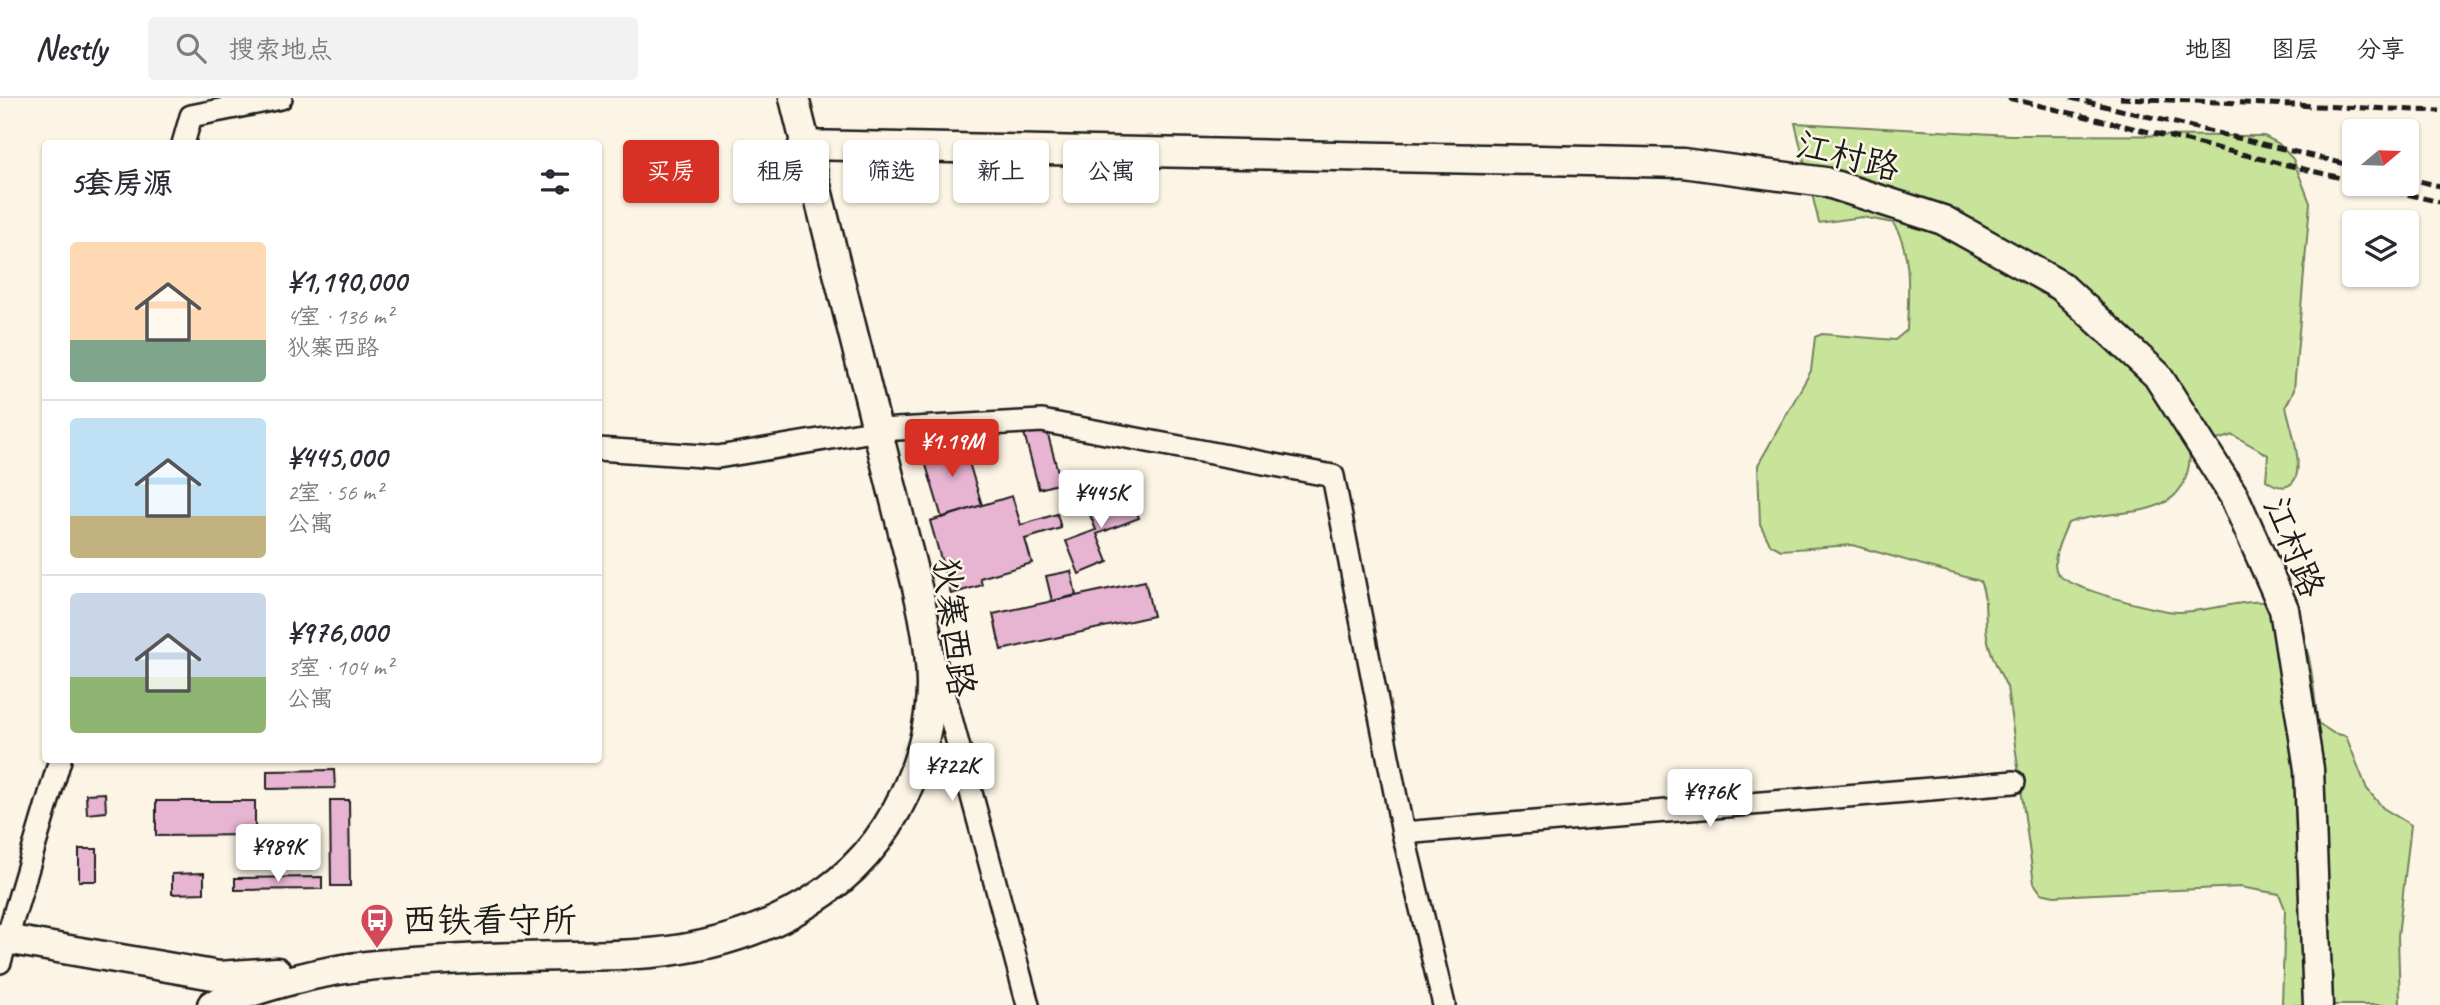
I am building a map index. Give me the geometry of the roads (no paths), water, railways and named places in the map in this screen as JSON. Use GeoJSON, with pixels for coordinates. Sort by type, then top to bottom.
{"type":"FeatureCollection","features":[{"type":"Feature","properties":{"kind":"street"},"geometry":{"type":"LineString","coordinates":[[184,140],[191,116],[281,98]]}},
{"type":"Feature","properties":{"kind":"street","name":"狄寨西路"},"geometry":{"type":"LineString","coordinates":[[794,98],[802,140]]}},
{"type":"Feature","properties":{"kind":"street","name":"江村路"},"geometry":{"type":"LineString","coordinates":[[829,146],[1683,163],[1825,182],[1930,216],[2061,286],[2157,375],[2234,496],[2284,609],[2309,769],[2318,1005]]}},
{"type":"Feature","properties":{"kind":"street","name":"狄寨西路"},"geometry":{"type":"LineString","coordinates":[[212,1005],[278,983],[343,969],[519,957],[622,956],[688,948],[761,927],[821,895],[876,843],[903,798],[921,752],[928,725],[931,683],[917,589],[818,203]]}},
{"type":"Feature","properties":{"kind":"street"},"geometry":{"type":"LineString","coordinates":[[602,449],[718,457],[878,429],[1042,421],[1333,476],[1404,833],[1444,1005]]}},
{"type":"Feature","properties":{"kind":"street"},"geometry":{"type":"LineString","coordinates":[[917,589],[1028,1005]]}},
{"type":"Feature","properties":{"kind":"street"},"geometry":{"type":"LineString","coordinates":[[59,763],[2,943],[219,976],[343,969]]}},
{"type":"Feature","properties":{"kind":"street"},"geometry":{"type":"LineString","coordinates":[[1404,833],[2014,782]]}},
{"type":"Feature","properties":{"kind":"railway"},"geometry":{"type":"LineString","coordinates":[[2008,98],[2342,178]]}},
{"type":"Feature","properties":{"kind":"railway"},"geometry":{"type":"LineString","coordinates":[[2071,98],[2342,163]]}},
{"type":"Feature","properties":{"kind":"railway"},"geometry":{"type":"LineString","coordinates":[[2120,98],[2440,111]]}},
{"type":"Feature","properties":{"kind":"railway"},"geometry":{"type":"LineString","coordinates":[[2419,181],[2440,186]]}},
{"type":"Feature","properties":{"kind":"railway"},"geometry":{"type":"LineString","coordinates":[[2415,196],[2440,202]]}},
{"type":"Feature","properties":{"kind":"place","name":"西铁看守所"},"geometry":{"type":"Point","coordinates":[377,950]}}]}
